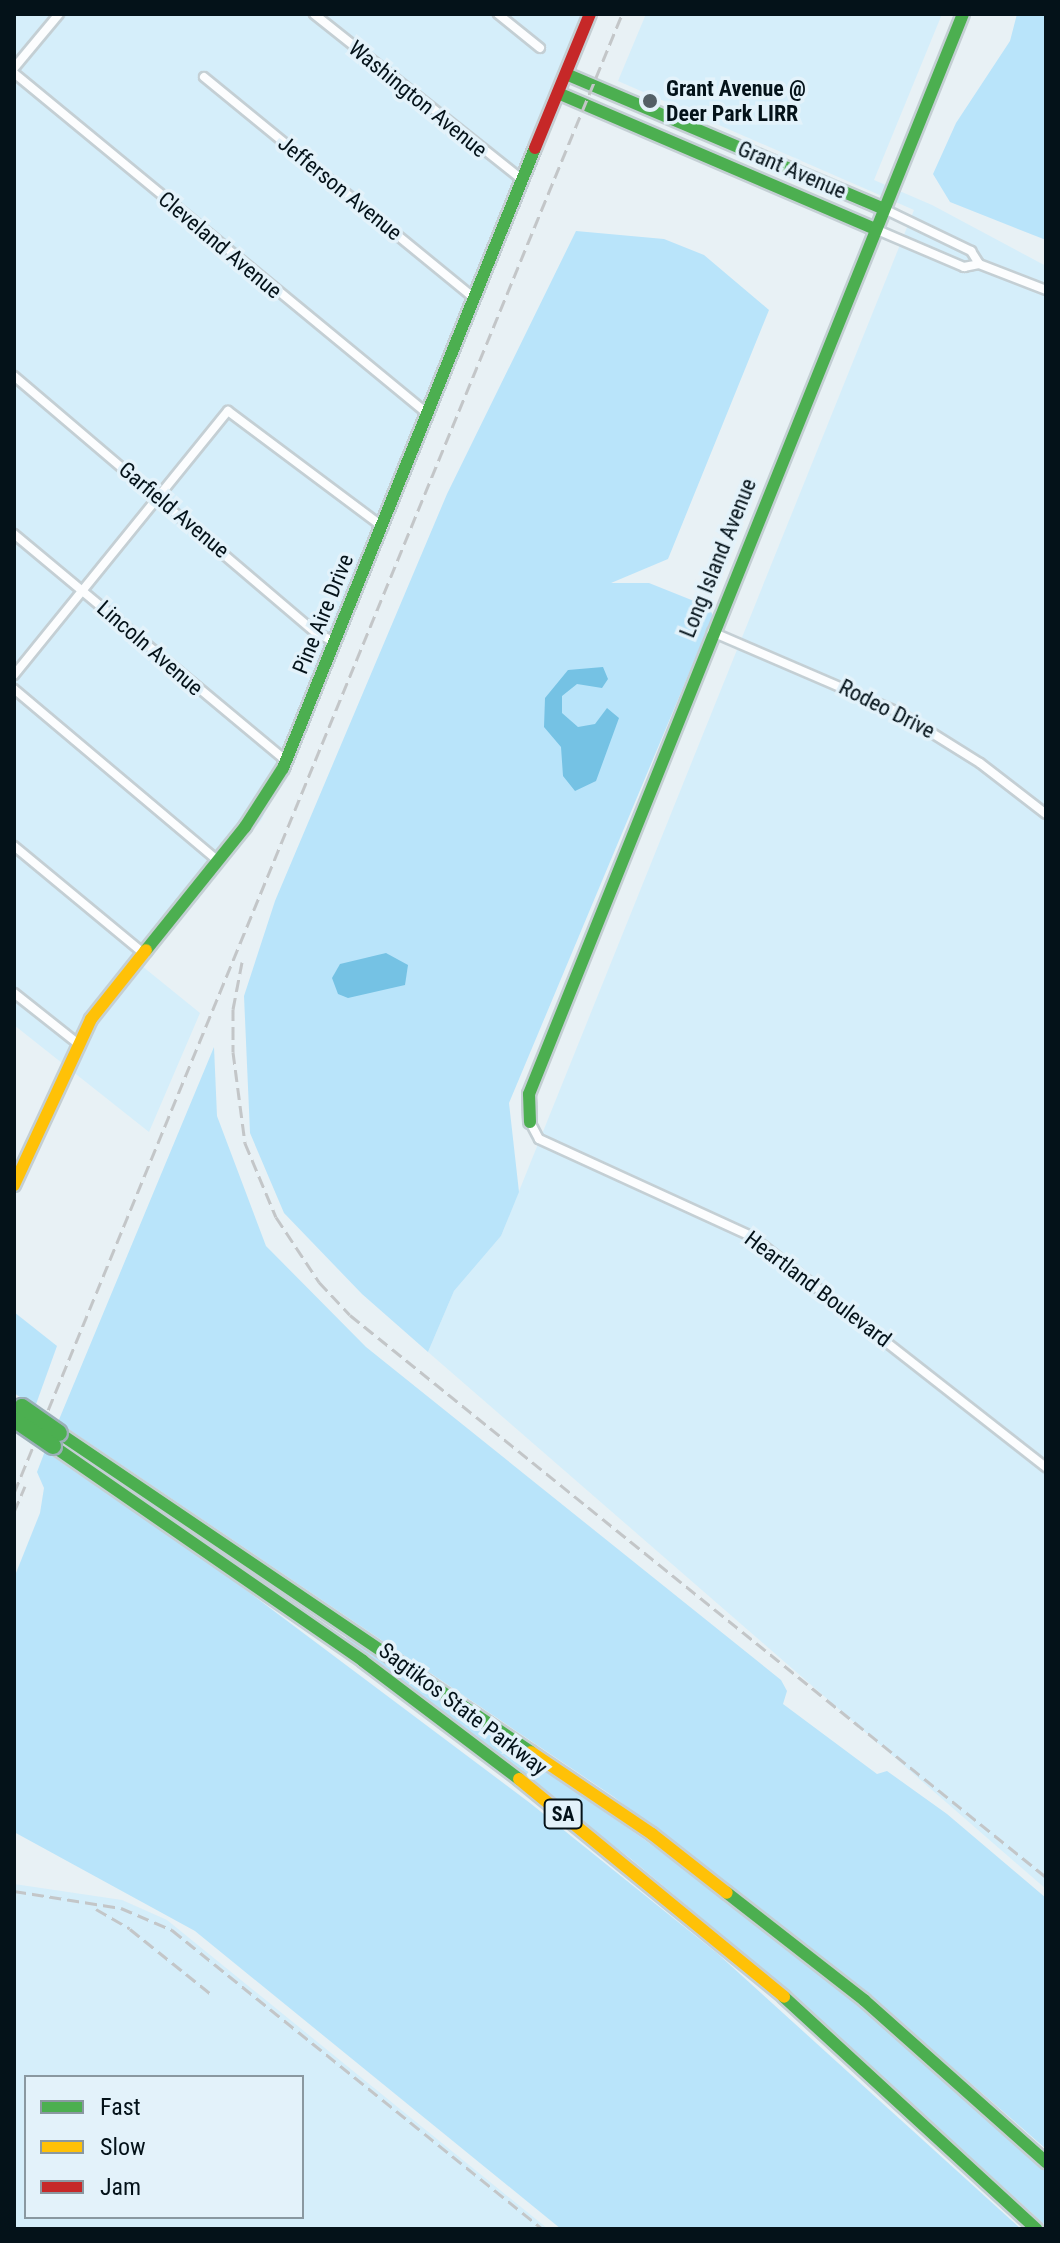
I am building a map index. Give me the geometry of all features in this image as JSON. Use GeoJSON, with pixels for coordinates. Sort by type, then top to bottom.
{"type":"FeatureCollection","features":[{"type":"Feature","properties":{"kind":"main road","name":"Pine Aire Drive"},"geometry":{"type":"LineString","coordinates":[[14,1185],[77,1043],[142,952],[268,795],[286,761],[590,14]]}},
{"type":"Feature","properties":{"kind":"main road","name":"Long Island Avenue"},"geometry":{"type":"LineString","coordinates":[[530,1122],[529,1094],[712,632],[963,14]]}},
{"type":"Feature","properties":{"kind":"main road","name":"Grant Avenue"},"geometry":{"type":"LineString","coordinates":[[566,74],[884,209]]}},
{"type":"Feature","properties":{"kind":"main road","name":"Grant Avenue"},"geometry":{"type":"LineString","coordinates":[[558,93],[875,229]]}},
{"type":"Feature","properties":{"kind":"main road","name":"Sagtikos State Parkway"},"geometry":{"type":"LineString","coordinates":[[16,1412],[664,1843],[864,2000],[1046,2162]]}},
{"type":"Feature","properties":{"kind":"main road","name":"Sagtikos State Parkway"},"geometry":{"type":"LineString","coordinates":[[56,1439],[363,1661],[553,1805],[789,2001],[1036,2229]]}},
{"type":"Feature","properties":{"kind":"street"},"geometry":{"type":"LineString","coordinates":[[14,71],[59,14]]}},
{"type":"Feature","properties":{"kind":"street","name":"Washington Avenue"},"geometry":{"type":"LineString","coordinates":[[314,14],[524,181]]}},
{"type":"Feature","properties":{"kind":"street"},"geometry":{"type":"LineString","coordinates":[[498,14],[540,48]]}},
{"type":"Feature","properties":{"kind":"street","name":"Cleveland Avenue"},"geometry":{"type":"LineString","coordinates":[[14,71],[428,414]]}},
{"type":"Feature","properties":{"kind":"street","name":"Jefferson Avenue"},"geometry":{"type":"LineString","coordinates":[[204,77],[475,299]]}},
{"type":"Feature","properties":{"kind":"street"},"geometry":{"type":"LineString","coordinates":[[884,209],[971,251],[979,264]]}},
{"type":"Feature","properties":{"kind":"street"},"geometry":{"type":"LineString","coordinates":[[875,229],[964,267],[979,264],[1046,290]]}},
{"type":"Feature","properties":{"kind":"street","name":"Garfield Avenue"},"geometry":{"type":"LineString","coordinates":[[14,376],[315,632],[335,642]]}},
{"type":"Feature","properties":{"kind":"street"},"geometry":{"type":"LineString","coordinates":[[14,675],[228,411],[383,527]]}},
{"type":"Feature","properties":{"kind":"street","name":"Lincoln Avenue"},"geometry":{"type":"LineString","coordinates":[[14,534],[286,761]]}},
{"type":"Feature","properties":{"kind":"street","name":"Rodeo Drive"},"geometry":{"type":"LineString","coordinates":[[712,632],[900,713],[980,763],[1046,814]]}},
{"type":"Feature","properties":{"kind":"street"},"geometry":{"type":"LineString","coordinates":[[14,689],[218,861]]}},
{"type":"Feature","properties":{"kind":"street"},"geometry":{"type":"LineString","coordinates":[[14,846],[142,952]]}},
{"type":"Feature","properties":{"kind":"street"},"geometry":{"type":"LineString","coordinates":[[14,993],[77,1043]]}},
{"type":"Feature","properties":{"kind":"street","name":"Heartland Boulevard"},"geometry":{"type":"LineString","coordinates":[[530,1122],[539,1139],[678,1198],[764,1245],[1046,1467]]}},
{"type":"Feature","properties":{"kind":"shaded area"},"geometry":{"type":"Polygon","coordinates":[[[14,14],[590,14],[262,819],[142,966],[200,1013],[149,1132],[14,1025],[14,14]]]}},
{"type":"Feature","properties":{"kind":"shaded area"},"geometry":{"type":"Polygon","coordinates":[[[646,14],[942,14],[874,180],[932,205],[1046,266],[1046,1889],[428,1352],[454,1291],[501,1236],[914,210],[618,81],[646,14]]]}},
{"type":"Feature","properties":{"kind":"shaded area"},"geometry":{"type":"Polygon","coordinates":[[[1017,14],[1046,14],[1046,240],[950,202],[933,174],[956,123],[1010,41],[1017,14]]]}},
{"type":"Feature","properties":{"kind":"shaded area"},"geometry":{"type":"Polygon","coordinates":[[[576,231],[664,239],[704,255],[769,310],[668,559],[611,583],[649,583],[709,607],[713,616],[509,1103],[519,1192],[501,1236],[454,1291],[428,1352],[362,1294],[284,1213],[250,1133],[244,996],[275,901],[447,494],[576,231]]]}},
{"type":"Feature","properties":{"kind":"shaded area"},"geometry":{"type":"Polygon","coordinates":[[[603,667],[608,679],[602,688],[577,684],[562,696],[562,713],[578,727],[595,724],[607,708],[619,718],[596,781],[575,791],[563,776],[561,747],[544,727],[545,698],[568,670],[603,667]]]}},
{"type":"Feature","properties":{"kind":"shaded area"},"geometry":{"type":"Polygon","coordinates":[[[386,953],[408,965],[405,985],[348,998],[338,994],[332,978],[340,964],[386,953]]]}},
{"type":"Feature","properties":{"kind":"shaded area"},"geometry":{"type":"Polygon","coordinates":[[[214,1047],[217,1116],[266,1246],[366,1347],[781,1680],[787,1691],[783,1704],[877,1774],[887,1771],[947,1814],[1046,1898],[1046,2149],[866,1992],[614,1797],[58,1422],[214,1047]]]}},
{"type":"Feature","properties":{"kind":"shaded area"},"geometry":{"type":"Polygon","coordinates":[[[14,1312],[57,1346],[35,1407],[14,1393],[14,1312]]]}},
{"type":"Feature","properties":{"kind":"shaded area"},"geometry":{"type":"Polygon","coordinates":[[[45,1451],[226,1575],[530,1803],[718,1954],[1021,2229],[561,2229],[195,1931],[14,1832],[14,1578],[40,1513],[44,1488],[37,1472],[45,1451]]]}},
{"type":"Feature","properties":{"kind":"shaded area"},"geometry":{"type":"Polygon","coordinates":[[[349,1634],[645,1840],[804,1959],[965,2094],[1046,2171],[1046,2226],[783,1986],[631,1859],[346,1638],[349,1634]]]}},
{"type":"Feature","properties":{"kind":"shaded area"},"geometry":{"type":"Polygon","coordinates":[[[14,1884],[122,1900],[167,1920],[548,2229],[14,2229],[14,1884]]]}},
{"type":"Feature","properties":{"kind":"railway"},"geometry":{"type":"LineString","coordinates":[[14,1493],[622,14]]}},
{"type":"Feature","properties":{"kind":"railway"},"geometry":{"type":"LineString","coordinates":[[242,962],[233,1009],[233,1052],[245,1143],[276,1217],[319,1282],[350,1315],[1046,1877]]}},
{"type":"Feature","properties":{"kind":"railway"},"geometry":{"type":"LineString","coordinates":[[14,1512],[25,1486]]}},
{"type":"Feature","properties":{"kind":"railway"},"geometry":{"type":"LineString","coordinates":[[14,1891],[121,1908],[172,1930],[543,2229]]}},
{"type":"Feature","properties":{"kind":"railway"},"geometry":{"type":"LineString","coordinates":[[96,1909],[130,1929],[212,1995]]}},
{"type":"Feature","properties":{"kind":"traffic: fast"},"geometry":{"type":"LineString","coordinates":[[530,1122],[529,1094],[963,14]]}},
{"type":"Feature","properties":{"kind":"traffic: fast"},"geometry":{"type":"LineString","coordinates":[[566,74],[884,209]]}},
{"type":"Feature","properties":{"kind":"traffic: fast"},"geometry":{"type":"LineString","coordinates":[[558,93],[875,229]]}},
{"type":"Feature","properties":{"kind":"traffic: fast"},"geometry":{"type":"LineString","coordinates":[[146,950],[245,827],[283,768],[535,148]]}},
{"type":"Feature","properties":{"kind":"traffic: fast"},"geometry":{"type":"LineString","coordinates":[[22,1407],[59,1433]]}},
{"type":"Feature","properties":{"kind":"traffic: fast"},"geometry":{"type":"LineString","coordinates":[[15,1420],[53,1446]]}},
{"type":"Feature","properties":{"kind":"traffic: fast"},"geometry":{"type":"LineString","coordinates":[[59,1433],[531,1752]]}},
{"type":"Feature","properties":{"kind":"traffic: fast"},"geometry":{"type":"LineString","coordinates":[[53,1446],[363,1661],[519,1779]]}},
{"type":"Feature","properties":{"kind":"traffic: fast"},"geometry":{"type":"LineString","coordinates":[[727,1893],[864,2000],[1046,2162]]}},
{"type":"Feature","properties":{"kind":"traffic: fast"},"geometry":{"type":"LineString","coordinates":[[784,1997],[1036,2229]]}},
{"type":"Feature","properties":{"kind":"traffic: slow"},"geometry":{"type":"LineString","coordinates":[[14,1185],[91,1019],[146,950]]}},
{"type":"Feature","properties":{"kind":"traffic: slow"},"geometry":{"type":"LineString","coordinates":[[531,1752],[652,1834],[727,1893]]}},
{"type":"Feature","properties":{"kind":"traffic: slow"},"geometry":{"type":"LineString","coordinates":[[519,1779],[784,1997]]}},
{"type":"Feature","properties":{"kind":"traffic: jam"},"geometry":{"type":"LineString","coordinates":[[535,148],[590,14]]}},
{"type":"Feature","properties":{"kind":"place","name":"Grant Avenue @ Deer Park LIRR"},"geometry":{"type":"Point","coordinates":[650,101]}}]}
